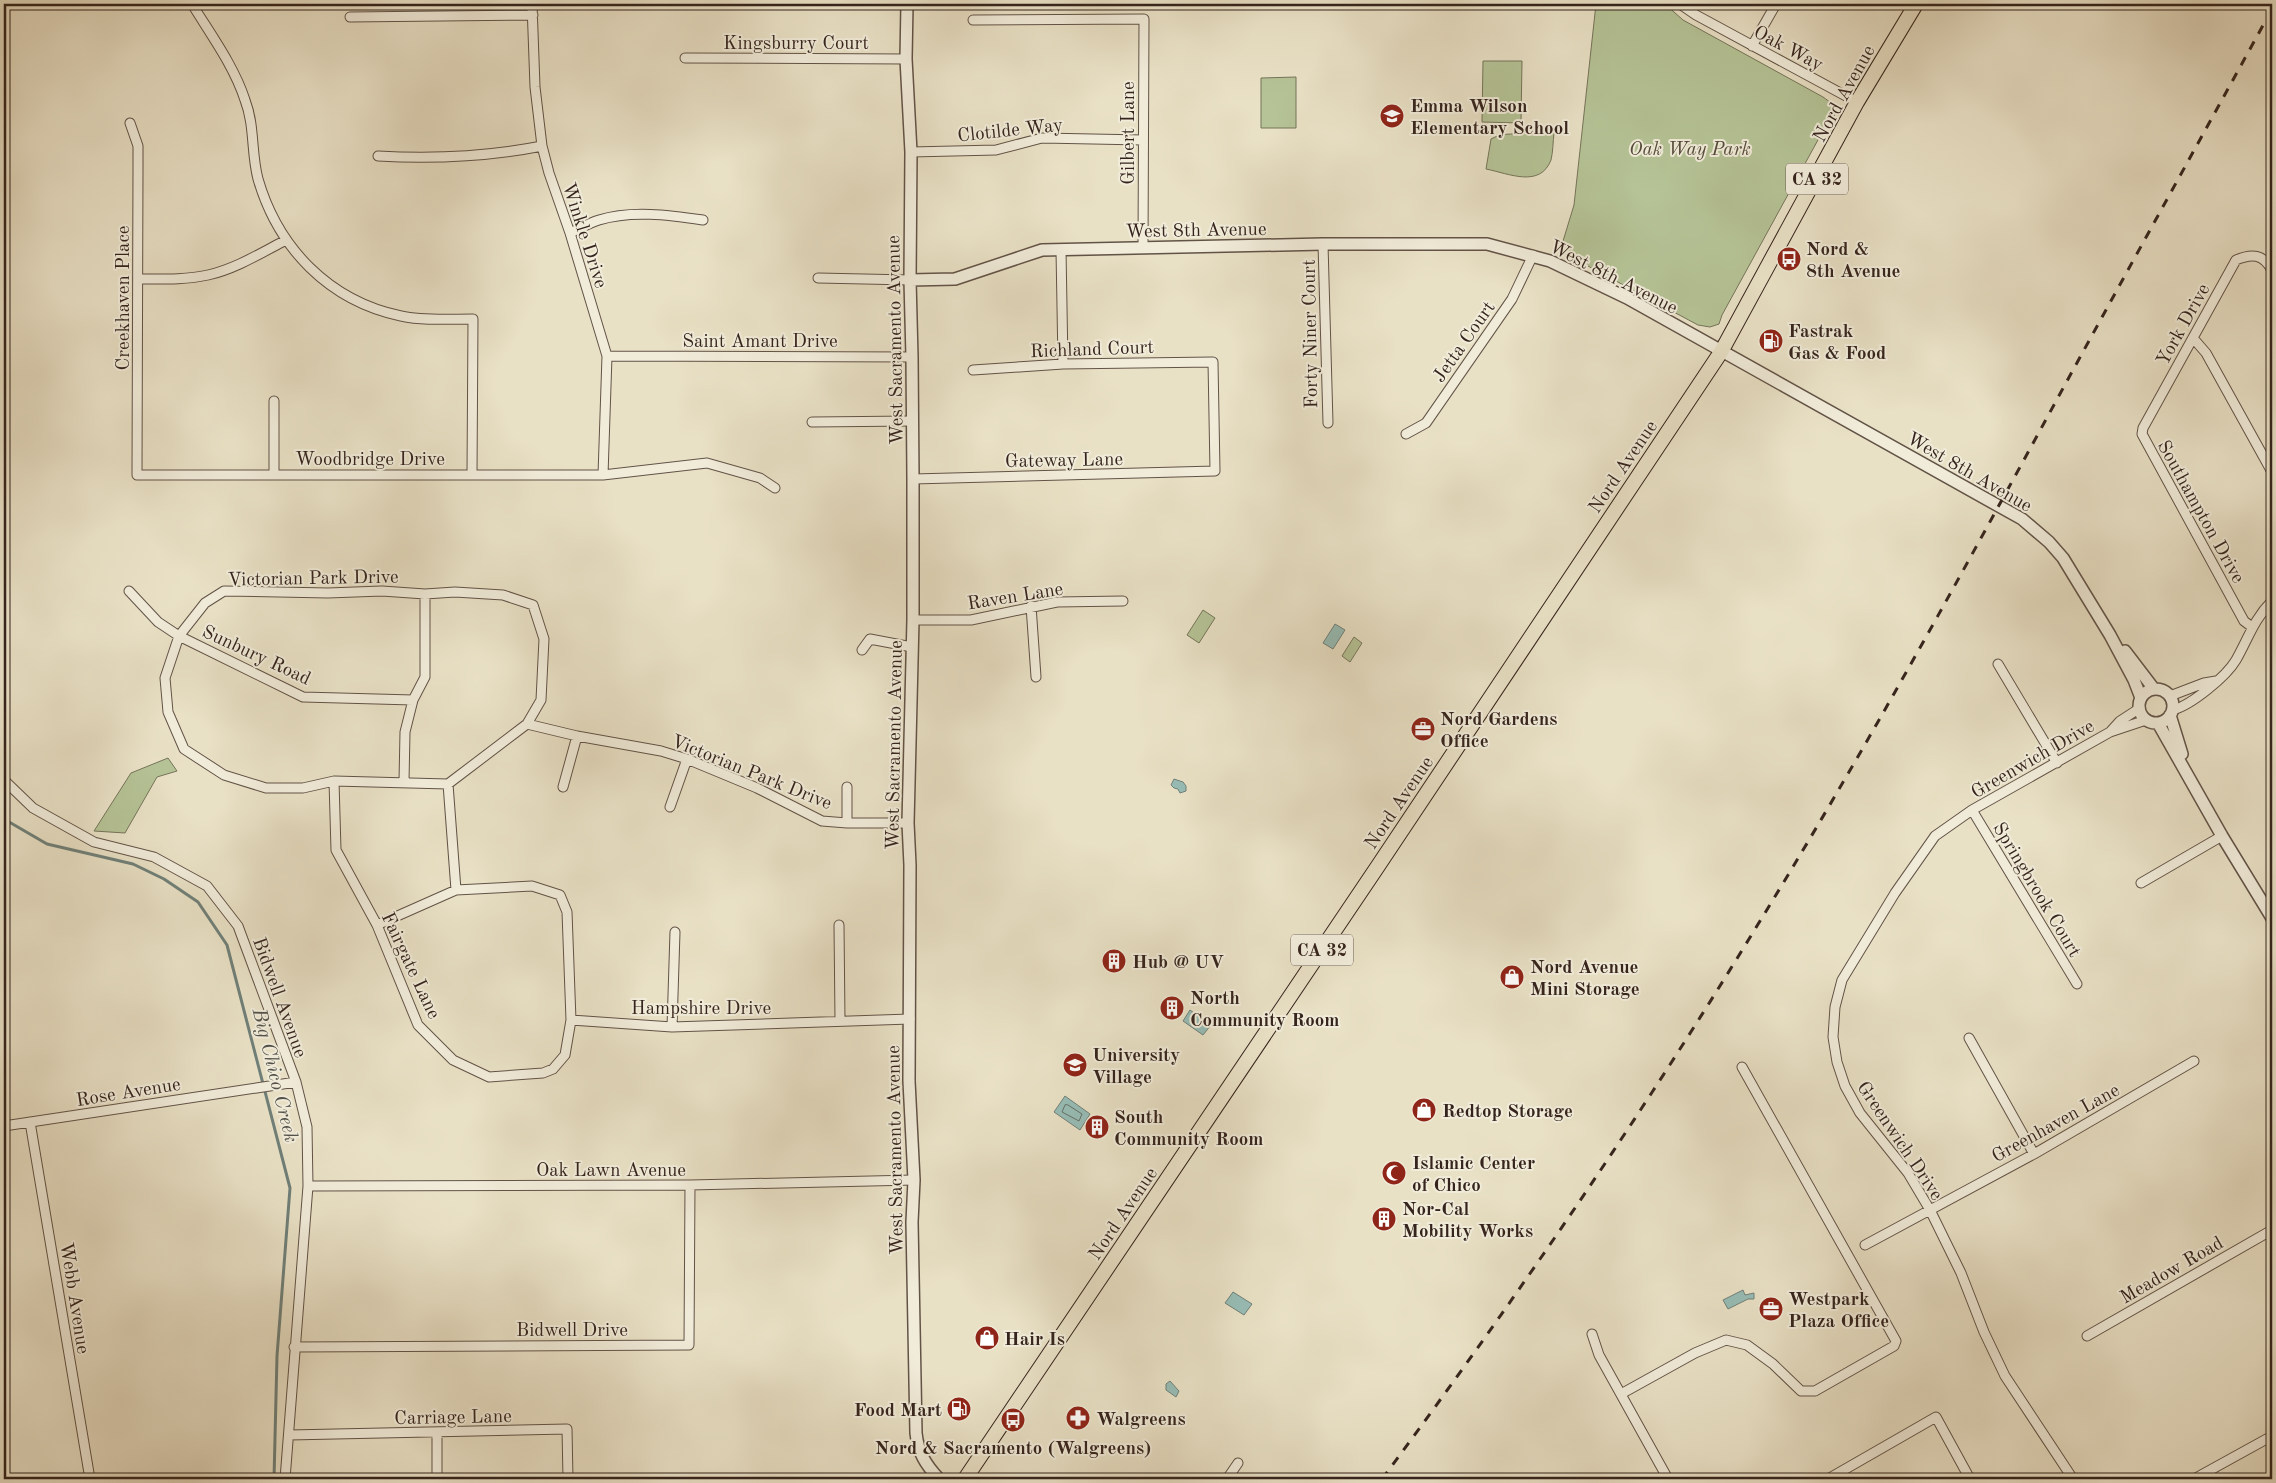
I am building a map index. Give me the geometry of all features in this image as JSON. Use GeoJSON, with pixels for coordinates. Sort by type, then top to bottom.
{"type":"FeatureCollection","features":[{"type":"Feature","properties":{"kind":"main road","name":"Nord Avenue"},"geometry":{"type":"LineString","coordinates":[[965,1479],[1358,896],[1721,352],[1858,102],[1916,4]]}},
{"type":"Feature","properties":{"kind":"street"},"geometry":{"type":"LineString","coordinates":[[192,4],[238,82],[246,101],[252,124],[257,175],[272,216],[286,240],[312,272],[354,300],[402,316],[473,319],[472,474]]}},
{"type":"Feature","properties":{"kind":"street","name":"Winkle Drive"},"geometry":{"type":"LineString","coordinates":[[532,4],[535,87],[542,146],[607,356],[603,475]]}},
{"type":"Feature","properties":{"kind":"street","name":"West Sacramento Avenue"},"geometry":{"type":"LineString","coordinates":[[907,4],[906,58],[911,152],[910,280],[913,479],[913,620],[908,823],[909,1081],[914,1180],[912,1222],[917,1448],[927,1466],[939,1479]]}},
{"type":"Feature","properties":{"kind":"street","name":"Oak Way"},"geometry":{"type":"LineString","coordinates":[[1680,4],[1696,16],[1858,102]]}},
{"type":"Feature","properties":{"kind":"street"},"geometry":{"type":"LineString","coordinates":[[1752,46],[1776,4]]}},
{"type":"Feature","properties":{"kind":"street"},"geometry":{"type":"LineString","coordinates":[[350,17],[533,15]]}},
{"type":"Feature","properties":{"kind":"street","name":"Gilbert Lane"},"geometry":{"type":"LineString","coordinates":[[973,20],[1144,19],[1143,247]]}},
{"type":"Feature","properties":{"kind":"street","name":"Kingsburry Court"},"geometry":{"type":"LineString","coordinates":[[685,58],[906,58]]}},
{"type":"Feature","properties":{"kind":"street","name":"Creekhaven Place"},"geometry":{"type":"LineString","coordinates":[[130,122],[138,146],[137,475]]}},
{"type":"Feature","properties":{"kind":"street","name":"Clotilde Way"},"geometry":{"type":"LineString","coordinates":[[911,152],[996,150],[1042,138],[1143,140]]}},
{"type":"Feature","properties":{"kind":"street"},"geometry":{"type":"LineString","coordinates":[[378,156],[466,157],[494,155],[542,146]]}},
{"type":"Feature","properties":{"kind":"street"},"geometry":{"type":"LineString","coordinates":[[570,233],[598,220],[630,214],[676,216],[702,220]]}},
{"type":"Feature","properties":{"kind":"street"},"geometry":{"type":"LineString","coordinates":[[138,279],[188,278],[209,275],[243,262],[286,240]]}},
{"type":"Feature","properties":{"kind":"street","name":"West 8th Avenue"},"geometry":{"type":"LineString","coordinates":[[910,280],[955,279],[1042,250],[1323,244],[1487,244],[1533,255],[1627,298],[2022,519],[2049,542],[2064,558],[2110,635],[2134,680],[2140,703]]}},
{"type":"Feature","properties":{"kind":"street","name":"Forty Niner Court"},"geometry":{"type":"LineString","coordinates":[[1323,244],[1328,423]]}},
{"type":"Feature","properties":{"kind":"street"},"geometry":{"type":"LineString","coordinates":[[1061,250],[1063,364]]}},
{"type":"Feature","properties":{"kind":"street","name":"York Drive"},"geometry":{"type":"LineString","coordinates":[[2142,434],[2143,428],[2236,260],[2248,254],[2258,255],[2267,261],[2272,270]]}},
{"type":"Feature","properties":{"kind":"street","name":"Jetta Court"},"geometry":{"type":"LineString","coordinates":[[1406,434],[1426,423],[1512,299],[1533,255]]}},
{"type":"Feature","properties":{"kind":"street"},"geometry":{"type":"LineString","coordinates":[[818,278],[910,280]]}},
{"type":"Feature","properties":{"kind":"street"},"geometry":{"type":"LineString","coordinates":[[2192,338],[2206,353],[2272,472]]}},
{"type":"Feature","properties":{"kind":"street","name":"Saint Amant Drive"},"geometry":{"type":"LineString","coordinates":[[607,356],[912,357]]}},
{"type":"Feature","properties":{"kind":"street","name":"Richland Court"},"geometry":{"type":"LineString","coordinates":[[973,370],[1063,364],[1212,362],[1216,471]]}},
{"type":"Feature","properties":{"kind":"street"},"geometry":{"type":"LineString","coordinates":[[274,401],[274,475]]}},
{"type":"Feature","properties":{"kind":"street"},"geometry":{"type":"LineString","coordinates":[[812,422],[912,421]]}},
{"type":"Feature","properties":{"kind":"street","name":"Southampton Drive"},"geometry":{"type":"LineString","coordinates":[[2142,434],[2244,620],[2252,627]]}},
{"type":"Feature","properties":{"kind":"street","name":"Woodbridge Drive"},"geometry":{"type":"LineString","coordinates":[[137,475],[603,475],[707,464],[760,478],[775,488]]}},
{"type":"Feature","properties":{"kind":"street","name":"Gateway Lane"},"geometry":{"type":"LineString","coordinates":[[913,479],[1216,471]]}},
{"type":"Feature","properties":{"kind":"street","name":"Victorian Park Drive"},"geometry":{"type":"LineString","coordinates":[[382,590],[424,594],[455,592],[503,595],[533,605],[544,639],[541,700],[527,724],[448,784],[404,781],[334,781],[303,788],[266,788],[224,775],[184,749],[168,712],[166,678],[179,636],[204,603],[224,591],[328,593],[382,590]]}},
{"type":"Feature","properties":{"kind":"street","name":"Sunbury Road"},"geometry":{"type":"LineString","coordinates":[[129,591],[158,622],[179,636],[303,697],[413,700]]}},
{"type":"Feature","properties":{"kind":"street"},"geometry":{"type":"LineString","coordinates":[[404,781],[405,732],[413,700],[425,677],[424,594]]}},
{"type":"Feature","properties":{"kind":"street","name":"Raven Lane"},"geometry":{"type":"LineString","coordinates":[[913,620],[971,620],[1057,602],[1123,600]]}},
{"type":"Feature","properties":{"kind":"street"},"geometry":{"type":"LineString","coordinates":[[2152,721],[2172,713],[2210,688],[2235,662],[2252,627],[2263,610],[2272,601]]}},
{"type":"Feature","properties":{"kind":"street"},"geometry":{"type":"LineString","coordinates":[[1031,606],[1036,676]]}},
{"type":"Feature","properties":{"kind":"street","name":"West 8th Avenue"},"geometry":{"type":"LineString","coordinates":[[2110,635],[2121,644],[2154,689]]}},
{"type":"Feature","properties":{"kind":"street"},"geometry":{"type":"LineString","coordinates":[[862,650],[870,639],[912,647]]}},
{"type":"Feature","properties":{"kind":"street"},"geometry":{"type":"LineString","coordinates":[[1998,664],[2057,763]]}},
{"type":"Feature","properties":{"kind":"street"},"geometry":{"type":"LineString","coordinates":[[2170,696],[2204,683],[2216,681]]}},
{"type":"Feature","properties":{"kind":"street"},"geometry":{"type":"LineString","coordinates":[[2188,775],[2172,713],[2170,696],[2163,690],[2154,689],[2144,694],[2140,703],[2188,775],[2222,836],[2272,918]]}},
{"type":"Feature","properties":{"kind":"street","name":"Greenwich Drive"},"geometry":{"type":"LineString","coordinates":[[2110,732],[2140,703]]}},
{"type":"Feature","properties":{"kind":"street","name":"Greenwich Drive"},"geometry":{"type":"LineString","coordinates":[[2073,1479],[2005,1376],[1984,1332],[1961,1273],[1930,1210],[1908,1173],[1860,1113],[1845,1086],[1837,1062],[1833,1037],[1835,1007],[1842,980],[1895,893],[1935,836],[1972,810],[2110,732],[2152,721]]}},
{"type":"Feature","properties":{"kind":"street","name":"Victorian Park Drive"},"geometry":{"type":"LineString","coordinates":[[527,724],[577,736],[661,751],[688,759],[756,788],[822,821],[908,823]]}},
{"type":"Feature","properties":{"kind":"street"},"geometry":{"type":"LineString","coordinates":[[563,787],[577,736]]}},
{"type":"Feature","properties":{"kind":"street"},"geometry":{"type":"LineString","coordinates":[[670,807],[688,759]]}},
{"type":"Feature","properties":{"kind":"street","name":"Bidwell Avenue"},"geometry":{"type":"LineString","coordinates":[[4,780],[32,808],[94,842],[154,857],[207,886],[238,926],[296,1082],[308,1127],[308,1186],[285,1479]]}},
{"type":"Feature","properties":{"kind":"street","name":"Fairgate Lane"},"geometry":{"type":"LineString","coordinates":[[334,781],[336,850],[377,925],[418,1025],[453,1060],[489,1077],[543,1073],[553,1069],[565,1055],[571,1020]]}},
{"type":"Feature","properties":{"kind":"street"},"geometry":{"type":"LineString","coordinates":[[448,784],[456,890]]}},
{"type":"Feature","properties":{"kind":"street"},"geometry":{"type":"LineString","coordinates":[[847,787],[847,823]]}},
{"type":"Feature","properties":{"kind":"street","name":"Springbrook Court"},"geometry":{"type":"LineString","coordinates":[[1972,810],[2077,984]]}},
{"type":"Feature","properties":{"kind":"street"},"geometry":{"type":"LineString","coordinates":[[2141,883],[2222,836]]}},
{"type":"Feature","properties":{"kind":"street"},"geometry":{"type":"LineString","coordinates":[[377,925],[456,890],[532,886],[560,895],[567,912],[571,1020]]}},
{"type":"Feature","properties":{"kind":"street"},"geometry":{"type":"LineString","coordinates":[[839,925],[840,1020]]}},
{"type":"Feature","properties":{"kind":"street"},"geometry":{"type":"LineString","coordinates":[[672,1027],[675,932]]}},
{"type":"Feature","properties":{"kind":"street","name":"Hampshire Drive"},"geometry":{"type":"LineString","coordinates":[[571,1020],[672,1027],[910,1019]]}},
{"type":"Feature","properties":{"kind":"street"},"geometry":{"type":"LineString","coordinates":[[1969,1038],[2034,1154]]}},
{"type":"Feature","properties":{"kind":"street","name":"Greenhaven Lane"},"geometry":{"type":"LineString","coordinates":[[1865,1244],[2034,1154],[2194,1061]]}},
{"type":"Feature","properties":{"kind":"street"},"geometry":{"type":"LineString","coordinates":[[1621,1394],[1695,1353],[1726,1340],[1747,1345],[1774,1364],[1801,1391],[1815,1391],[1894,1346],[1896,1341],[1742,1067]]}},
{"type":"Feature","properties":{"kind":"street","name":"Rose Avenue"},"geometry":{"type":"LineString","coordinates":[[4,1126],[296,1082]]}},
{"type":"Feature","properties":{"kind":"street","name":"Webb Avenue"},"geometry":{"type":"LineString","coordinates":[[30,1122],[90,1479]]}},
{"type":"Feature","properties":{"kind":"street","name":"Oak Lawn Avenue"},"geometry":{"type":"LineString","coordinates":[[308,1186],[690,1185],[914,1180]]}},
{"type":"Feature","properties":{"kind":"street","name":"Bidwell Drive"},"geometry":{"type":"LineString","coordinates":[[294,1347],[689,1344],[690,1185]]}},
{"type":"Feature","properties":{"kind":"street","name":"Meadow Road"},"geometry":{"type":"LineString","coordinates":[[2087,1336],[2272,1230]]}},
{"type":"Feature","properties":{"kind":"street"},"geometry":{"type":"LineString","coordinates":[[1592,1334],[1599,1354],[1668,1479]]}},
{"type":"Feature","properties":{"kind":"street"},"geometry":{"type":"LineString","coordinates":[[1828,1479],[1936,1417],[1970,1479]]}},
{"type":"Feature","properties":{"kind":"street","name":"Carriage Lane"},"geometry":{"type":"LineString","coordinates":[[289,1435],[567,1429],[568,1479]]}},
{"type":"Feature","properties":{"kind":"street"},"geometry":{"type":"LineString","coordinates":[[437,1432],[437,1479]]}},
{"type":"Feature","properties":{"kind":"street"},"geometry":{"type":"LineString","coordinates":[[2194,1479],[2272,1436]]}},
{"type":"Feature","properties":{"kind":"street"},"geometry":{"type":"LineString","coordinates":[[1227,1479],[1238,1463]]}},
{"type":"Feature","properties":{"kind":"green space","name":"Oak Way Park"},"geometry":{"type":"Polygon","coordinates":[[[1596,4],[1665,4],[1683,20],[1823,97],[1833,106],[1835,115],[1830,118],[1722,315],[1719,324],[1710,327],[1698,325],[1560,251],[1574,205],[1596,4]]]}},
{"type":"Feature","properties":{"kind":"green space"},"geometry":{"type":"Polygon","coordinates":[[[1483,61],[1522,61],[1521,123],[1482,122],[1483,61]]]}},
{"type":"Feature","properties":{"kind":"green space"},"geometry":{"type":"Polygon","coordinates":[[[1296,77],[1296,128],[1261,128],[1261,78],[1296,77]]]}},
{"type":"Feature","properties":{"kind":"green space"},"geometry":{"type":"Polygon","coordinates":[[[1554,133],[1551,160],[1546,169],[1540,174],[1523,177],[1486,169],[1491,139],[1506,134],[1554,133]]]}},
{"type":"Feature","properties":{"kind":"green space"},"geometry":{"type":"Polygon","coordinates":[[[1203,610],[1215,618],[1199,643],[1187,635],[1203,610]]]}},
{"type":"Feature","properties":{"kind":"green space"},"geometry":{"type":"Polygon","coordinates":[[[1354,637],[1362,643],[1350,662],[1342,656],[1354,637]]]}},
{"type":"Feature","properties":{"kind":"green space"},"geometry":{"type":"Polygon","coordinates":[[[168,758],[177,771],[157,777],[125,833],[94,831],[131,773],[168,758]]]}},
{"type":"Feature","properties":{"kind":"water"},"geometry":{"type":"Polygon","coordinates":[[[1335,624],[1345,630],[1333,649],[1323,643],[1335,624]]]}},
{"type":"Feature","properties":{"kind":"water"},"geometry":{"type":"Polygon","coordinates":[[[1174,779],[1183,782],[1186,786],[1186,791],[1180,793],[1178,789],[1171,785],[1174,779]]]}},
{"type":"Feature","properties":{"kind":"water"},"geometry":{"type":"Polygon","coordinates":[[[1190,1010],[1211,1025],[1203,1035],[1183,1021],[1190,1010]]]}},
{"type":"Feature","properties":{"kind":"water"},"geometry":{"type":"Polygon","coordinates":[[[1065,1096],[1090,1114],[1080,1130],[1054,1112],[1065,1096]]]}},
{"type":"Feature","properties":{"kind":"water"},"geometry":{"type":"Polygon","coordinates":[[[1743,1290],[1745,1295],[1754,1293],[1754,1299],[1748,1299],[1728,1309],[1723,1300],[1743,1290]]]}},
{"type":"Feature","properties":{"kind":"water"},"geometry":{"type":"Polygon","coordinates":[[[1233,1292],[1252,1304],[1244,1315],[1225,1303],[1233,1292]]]}},
{"type":"Feature","properties":{"kind":"water"},"geometry":{"type":"Polygon","coordinates":[[[1170,1381],[1179,1391],[1176,1397],[1166,1390],[1166,1384],[1170,1381]]]}},
{"type":"Feature","properties":{"kind":"waterway","name":"Big Chico Creek"},"geometry":{"type":"LineString","coordinates":[[4,819],[47,844],[133,864],[164,879],[198,902],[227,945],[290,1188],[277,1356],[274,1479]]}},
{"type":"Feature","properties":{"kind":"railway"},"geometry":{"type":"LineString","coordinates":[[1382,1479],[1530,1274],[1624,1134],[1716,993],[1799,857],[1947,599],[2272,9]]}},
{"type":"Feature","properties":{"kind":"place","name":"Emma Wilson Elementary School"},"geometry":{"type":"Point","coordinates":[1392,116]}},
{"type":"Feature","properties":{"kind":"place","name":"Nord & 8th Avenue"},"geometry":{"type":"Point","coordinates":[1789,259]}},
{"type":"Feature","properties":{"kind":"place","name":"Fastrak Gas & Food"},"geometry":{"type":"Point","coordinates":[1771,341]}},
{"type":"Feature","properties":{"kind":"place","name":"Nord Gardens Office"},"geometry":{"type":"Point","coordinates":[1423,729]}},
{"type":"Feature","properties":{"kind":"place","name":"Hub @ UV"},"geometry":{"type":"Point","coordinates":[1114,961]}},
{"type":"Feature","properties":{"kind":"place","name":"Nord Avenue Mini Storage"},"geometry":{"type":"Point","coordinates":[1512,977]}},
{"type":"Feature","properties":{"kind":"place","name":"North Community Room"},"geometry":{"type":"Point","coordinates":[1172,1008]}},
{"type":"Feature","properties":{"kind":"place","name":"University Village"},"geometry":{"type":"Point","coordinates":[1075,1065]}},
{"type":"Feature","properties":{"kind":"place","name":"Redtop Storage"},"geometry":{"type":"Point","coordinates":[1424,1110]}},
{"type":"Feature","properties":{"kind":"place","name":"South Community Room"},"geometry":{"type":"Point","coordinates":[1097,1127]}},
{"type":"Feature","properties":{"kind":"place","name":"Islamic Center of Chico"},"geometry":{"type":"Point","coordinates":[1394,1173]}},
{"type":"Feature","properties":{"kind":"place","name":"Nor-Cal Mobility Works"},"geometry":{"type":"Point","coordinates":[1384,1219]}},
{"type":"Feature","properties":{"kind":"place","name":"Westpark Plaza Office"},"geometry":{"type":"Point","coordinates":[1771,1309]}},
{"type":"Feature","properties":{"kind":"place","name":"Hair Is"},"geometry":{"type":"Point","coordinates":[987,1338]}},
{"type":"Feature","properties":{"kind":"place","name":"Food Mart"},"geometry":{"type":"Point","coordinates":[959,1409]}},
{"type":"Feature","properties":{"kind":"place","name":"Walgreens"},"geometry":{"type":"Point","coordinates":[1078,1418]}},
{"type":"Feature","properties":{"kind":"place","name":"Nord & Sacramento (Walgreens)"},"geometry":{"type":"Point","coordinates":[1013,1420]}}]}
